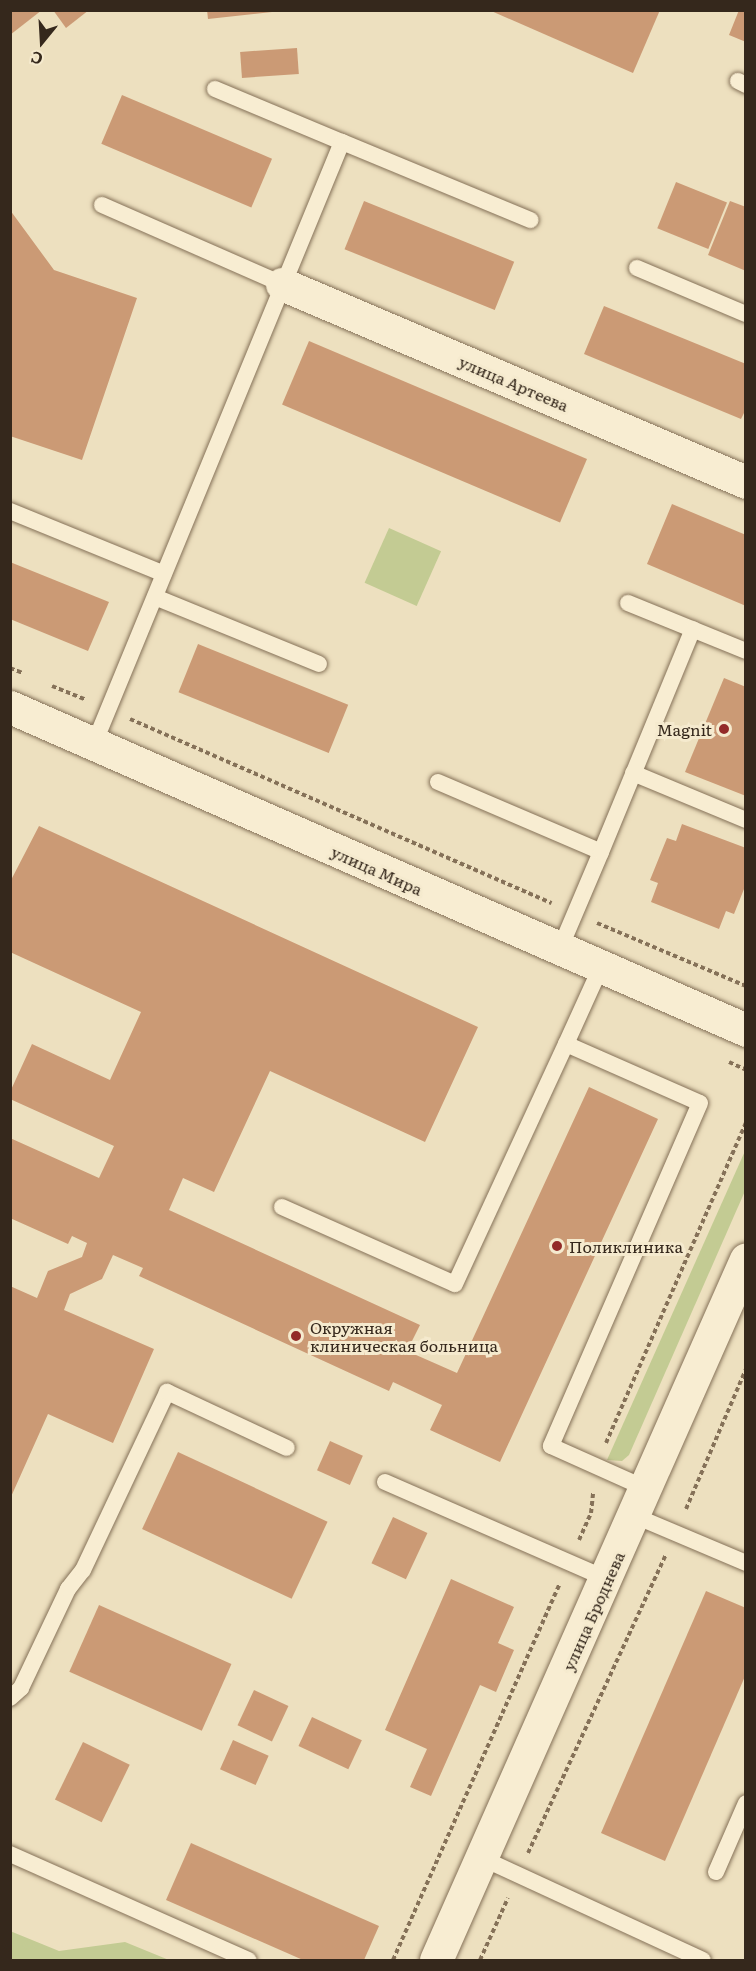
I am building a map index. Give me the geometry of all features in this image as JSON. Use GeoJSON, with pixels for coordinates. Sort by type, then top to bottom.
{"type":"FeatureCollection","features":[{"type":"Feature","properties":{"kind":"street","name":"улица Артеева"},"geometry":{"type":"LineString","coordinates":[[282,284],[746,482]]}},
{"type":"Feature","properties":{"kind":"street","name":"улица Мира"},"geometry":{"type":"LineString","coordinates":[[10,707],[600,969],[746,1030]]}},
{"type":"Feature","properties":{"kind":"street","name":"улица Броднева"},"geometry":{"type":"LineString","coordinates":[[436,1960],[641,1503],[736,1307],[746,1259]]}},
{"type":"Feature","properties":{"kind":"lane"},"geometry":{"type":"LineString","coordinates":[[215,88],[530,219]]}},
{"type":"Feature","properties":{"kind":"lane"},"geometry":{"type":"LineString","coordinates":[[94,744],[342,142]]}},
{"type":"Feature","properties":{"kind":"lane"},"geometry":{"type":"LineString","coordinates":[[102,205],[282,284]]}},
{"type":"Feature","properties":{"kind":"lane"},"geometry":{"type":"LineString","coordinates":[[638,268],[746,314]]}},
{"type":"Feature","properties":{"kind":"lane"},"geometry":{"type":"LineString","coordinates":[[10,511],[164,574]]}},
{"type":"Feature","properties":{"kind":"lane"},"geometry":{"type":"LineString","coordinates":[[155,597],[319,664]]}},
{"type":"Feature","properties":{"kind":"lane"},"geometry":{"type":"LineString","coordinates":[[628,603],[746,651]]}},
{"type":"Feature","properties":{"kind":"lane"},"geometry":{"type":"LineString","coordinates":[[559,951],[693,629]]}},
{"type":"Feature","properties":{"kind":"lane"},"geometry":{"type":"LineString","coordinates":[[633,773],[746,820]]}},
{"type":"Feature","properties":{"kind":"lane"},"geometry":{"type":"LineString","coordinates":[[438,782],[601,852]]}},
{"type":"Feature","properties":{"kind":"lane"},"geometry":{"type":"LineString","coordinates":[[282,1207],[456,1284],[600,969]]}},
{"type":"Feature","properties":{"kind":"lane"},"geometry":{"type":"LineString","coordinates":[[566,1044],[700,1103],[551,1446],[641,1503],[676,1534],[746,1563]]}},
{"type":"Feature","properties":{"kind":"lane"},"geometry":{"type":"LineString","coordinates":[[10,1698],[21,1688],[68,1589],[82,1570],[167,1392],[287,1448]]}},
{"type":"Feature","properties":{"kind":"lane"},"geometry":{"type":"LineString","coordinates":[[385,1482],[607,1579]]}},
{"type":"Feature","properties":{"kind":"lane"},"geometry":{"type":"LineString","coordinates":[[716,1872],[746,1803]]}},
{"type":"Feature","properties":{"kind":"lane"},"geometry":{"type":"LineString","coordinates":[[10,1854],[248,1960]]}},
{"type":"Feature","properties":{"kind":"lane"},"geometry":{"type":"LineString","coordinates":[[482,1858],[703,1960]]}},
{"type":"Feature","properties":{"kind":"path"},"geometry":{"type":"LineString","coordinates":[[10,668],[32,677]]}},
{"type":"Feature","properties":{"kind":"path"},"geometry":{"type":"LineString","coordinates":[[43,682],[746,986]]}},
{"type":"Feature","properties":{"kind":"path"},"geometry":{"type":"LineString","coordinates":[[480,1960],[676,1534],[746,1369]]}},
{"type":"Feature","properties":{"kind":"green space"},"geometry":{"type":"Polygon","coordinates":[[[389,528],[441,551],[417,606],[365,583],[389,528]]]}},
{"type":"Feature","properties":{"kind":"green space"},"geometry":{"type":"Polygon","coordinates":[[[745,1151],[745,1191],[629,1455],[622,1461],[607,1460],[745,1151]]]}},
{"type":"Feature","properties":{"kind":"green space"},"geometry":{"type":"Polygon","coordinates":[[[10,1931],[59,1951],[125,1942],[169,1960],[11,1960],[10,1931]]]}},
{"type":"Feature","properties":{"kind":"building"},"geometry":{"type":"Polygon","coordinates":[[[10,10],[42,10],[10,35],[10,10]]]}},
{"type":"Feature","properties":{"kind":"building"},"geometry":{"type":"Polygon","coordinates":[[[53,10],[89,10],[66,28],[53,10]]]}},
{"type":"Feature","properties":{"kind":"building"},"geometry":{"type":"Polygon","coordinates":[[[207,10],[271,10],[272,12],[208,19],[207,10]]]}},
{"type":"Feature","properties":{"kind":"building"},"geometry":{"type":"Polygon","coordinates":[[[489,10],[660,10],[633,73],[489,10]]]}},
{"type":"Feature","properties":{"kind":"building"},"geometry":{"type":"Polygon","coordinates":[[[739,10],[746,10],[746,42],[729,35],[739,10]]]}},
{"type":"Feature","properties":{"kind":"building"},"geometry":{"type":"Polygon","coordinates":[[[297,48],[299,74],[242,78],[240,52],[297,48]]]}},
{"type":"Feature","properties":{"kind":"building"},"geometry":{"type":"Polygon","coordinates":[[[122,95],[272,159],[251,207],[101,144],[122,95]]]}},
{"type":"Feature","properties":{"kind":"building"},"geometry":{"type":"Polygon","coordinates":[[[676,182],[727,203],[708,249],[657,228],[676,182]]]}},
{"type":"Feature","properties":{"kind":"building"},"geometry":{"type":"Polygon","coordinates":[[[364,201],[514,262],[495,310],[345,249],[364,201]]]}},
{"type":"Feature","properties":{"kind":"building"},"geometry":{"type":"Polygon","coordinates":[[[730,201],[746,207],[746,271],[708,255],[730,201]]]}},
{"type":"Feature","properties":{"kind":"building"},"geometry":{"type":"Polygon","coordinates":[[[10,210],[54,270],[137,298],[82,460],[10,436],[10,210]]]}},
{"type":"Feature","properties":{"kind":"building"},"geometry":{"type":"Polygon","coordinates":[[[604,306],[746,364],[746,409],[741,419],[584,354],[604,306]]]}},
{"type":"Feature","properties":{"kind":"building"},"geometry":{"type":"Polygon","coordinates":[[[309,341],[587,459],[560,523],[282,405],[309,341]]]}},
{"type":"Feature","properties":{"kind":"building"},"geometry":{"type":"Polygon","coordinates":[[[672,504],[746,535],[746,606],[647,564],[672,504]]]}},
{"type":"Feature","properties":{"kind":"building"},"geometry":{"type":"Polygon","coordinates":[[[10,562],[109,602],[88,651],[10,619],[10,562]]]}},
{"type":"Feature","properties":{"kind":"building"},"geometry":{"type":"Polygon","coordinates":[[[198,644],[348,705],[329,753],[179,692],[198,644]]]}},
{"type":"Feature","properties":{"kind":"building","name":"Magnit"},"geometry":{"type":"Polygon","coordinates":[[[724,678],[746,687],[746,796],[685,772],[724,678]]]}},
{"type":"Feature","properties":{"kind":"building"},"geometry":{"type":"Polygon","coordinates":[[[682,824],[746,848],[746,884],[734,914],[726,911],[719,929],[651,902],[658,883],[650,880],[667,838],[676,841],[682,824]]]}},
{"type":"Feature","properties":{"kind":"building"},"geometry":{"type":"Polygon","coordinates":[[[39,826],[478,1027],[425,1142],[270,1071],[214,1192],[183,1178],[169,1210],[420,1325],[407,1351],[457,1373],[589,1087],[658,1119],[500,1462],[430,1430],[442,1405],[393,1382],[389,1391],[139,1276],[143,1268],[113,1255],[102,1279],[70,1294],[64,1310],[154,1349],[113,1443],[48,1414],[10,1499],[10,1286],[37,1298],[48,1271],[82,1257],[87,1243],[72,1236],[68,1244],[10,1218],[10,1138],[99,1178],[114,1146],[10,1099],[10,1092],[32,1044],[110,1080],[141,1012],[10,952],[10,882],[39,826]]]}},
{"type":"Feature","properties":{"kind":"building"},"geometry":{"type":"Polygon","coordinates":[[[330,1441],[363,1456],[350,1485],[317,1470],[330,1441]]]}},
{"type":"Feature","properties":{"kind":"building"},"geometry":{"type":"Polygon","coordinates":[[[178,1452],[328,1522],[292,1599],[142,1529],[178,1452]]]}},
{"type":"Feature","properties":{"kind":"building"},"geometry":{"type":"Polygon","coordinates":[[[393,1517],[427,1533],[406,1579],[371,1563],[393,1517]]]}},
{"type":"Feature","properties":{"kind":"building"},"geometry":{"type":"Polygon","coordinates":[[[451,1579],[514,1607],[498,1643],[514,1650],[496,1692],[480,1685],[431,1796],[410,1787],[427,1749],[385,1730],[451,1579]]]}},
{"type":"Feature","properties":{"kind":"building"},"geometry":{"type":"Polygon","coordinates":[[[706,1591],[746,1608],[746,1674],[665,1861],[601,1833],[706,1591]]]}},
{"type":"Feature","properties":{"kind":"building"},"geometry":{"type":"Polygon","coordinates":[[[99,1605],[231,1664],[202,1731],[69,1672],[99,1605]]]}},
{"type":"Feature","properties":{"kind":"building"},"geometry":{"type":"Polygon","coordinates":[[[254,1690],[288,1706],[272,1741],[238,1725],[254,1690]]]}},
{"type":"Feature","properties":{"kind":"building"},"geometry":{"type":"Polygon","coordinates":[[[312,1717],[362,1740],[348,1769],[298,1746],[312,1717]]]}},
{"type":"Feature","properties":{"kind":"building"},"geometry":{"type":"Polygon","coordinates":[[[233,1740],[269,1756],[256,1785],[220,1769],[233,1740]]]}},
{"type":"Feature","properties":{"kind":"building"},"geometry":{"type":"Polygon","coordinates":[[[83,1742],[130,1765],[102,1822],[55,1800],[83,1742]]]}},
{"type":"Feature","properties":{"kind":"building"},"geometry":{"type":"Polygon","coordinates":[[[191,1843],[379,1926],[364,1960],[303,1960],[166,1900],[191,1843]]]}},
{"type":"Feature","properties":{"kind":"place","name":"Magnit"},"geometry":{"type":"Point","coordinates":[724,729]}},
{"type":"Feature","properties":{"kind":"place","name":"Поликлиника"},"geometry":{"type":"Point","coordinates":[557,1246]}},
{"type":"Feature","properties":{"kind":"place","name":"Окружная клиническая больница"},"geometry":{"type":"Point","coordinates":[296,1336]}}]}
